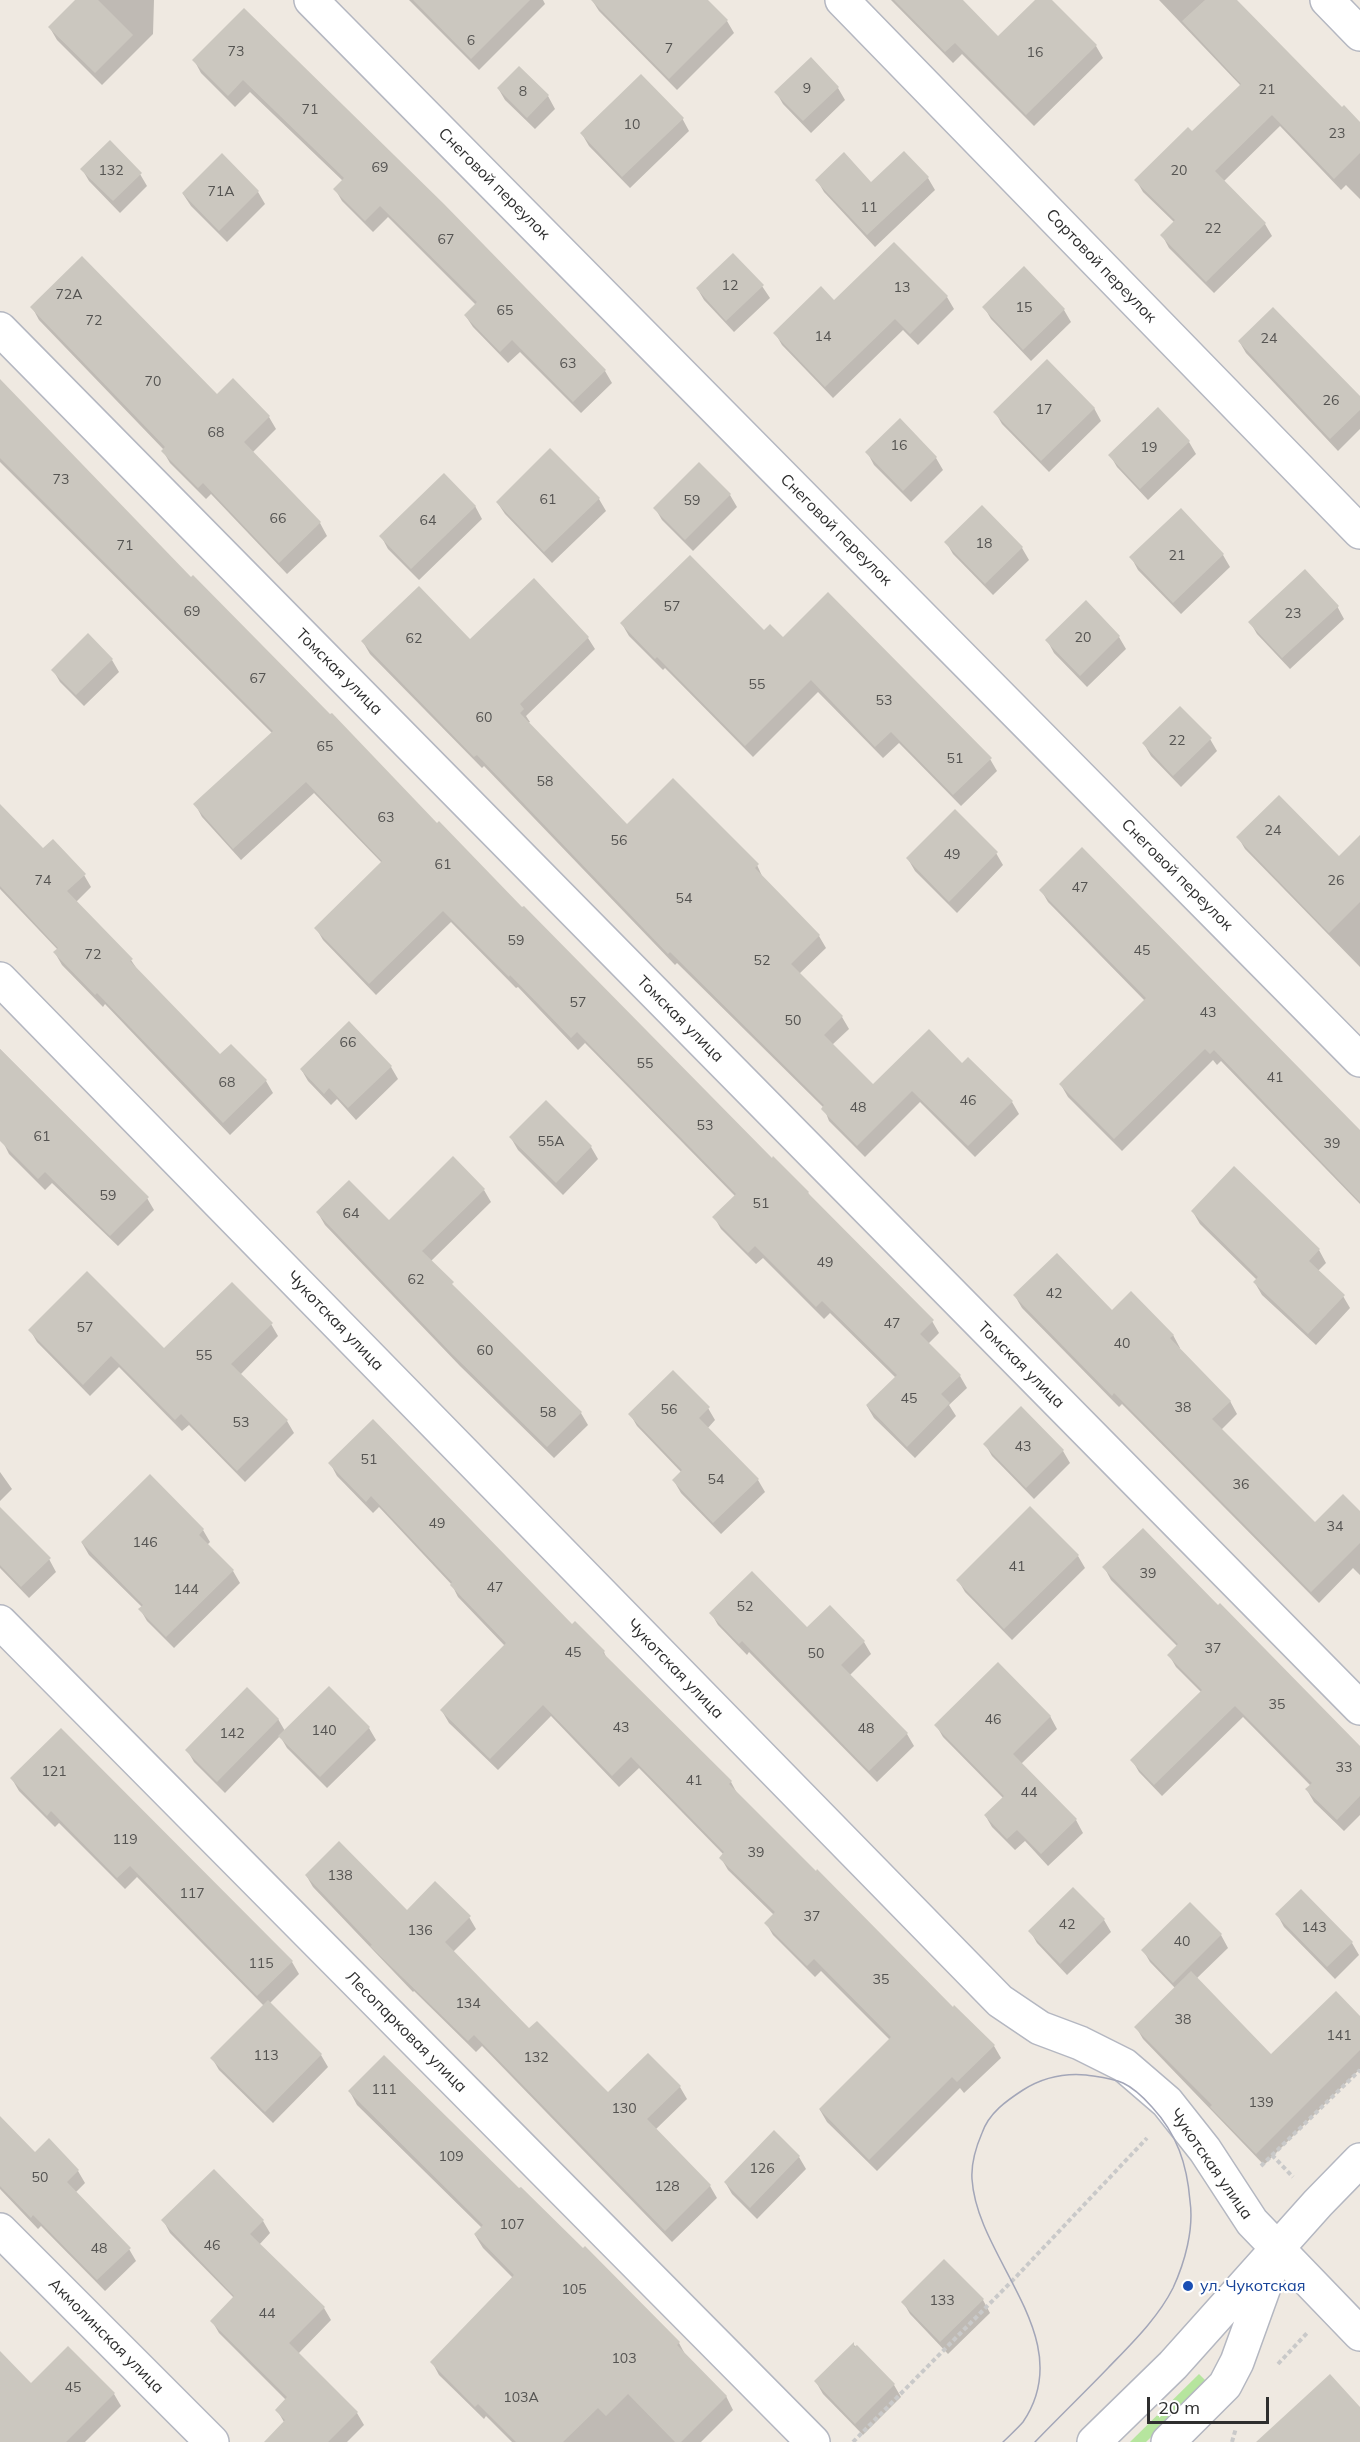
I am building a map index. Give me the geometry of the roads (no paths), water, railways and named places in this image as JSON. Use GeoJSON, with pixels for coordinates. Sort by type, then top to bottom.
{"type":"FeatureCollection","features":[{"type":"Feature","properties":{"kind":"street","name":"Снеговой переулок"},"geometry":{"type":"LineString","coordinates":[[311,0],[1360,1060]]}},
{"type":"Feature","properties":{"kind":"street","name":"Сортовой переулок"},"geometry":{"type":"LineString","coordinates":[[842,0],[1360,532]]}},
{"type":"Feature","properties":{"kind":"street"},"geometry":{"type":"LineString","coordinates":[[1327,0],[1360,34]]}},
{"type":"Feature","properties":{"kind":"street","name":"Томская улица"},"geometry":{"type":"LineString","coordinates":[[0,329],[1360,1708]]}},
{"type":"Feature","properties":{"kind":"street","name":"Чукотская улица"},"geometry":{"type":"LineString","coordinates":[[0,979],[1000,2001],[1040,2028],[1080,2043],[1124,2065],[1167,2102],[1205,2150],[1252,2222],[1360,2334]]}},
{"type":"Feature","properties":{"kind":"street","name":"Лесопарковая улица"},"geometry":{"type":"LineString","coordinates":[[0,1622],[813,2442]]}},
{"type":"Feature","properties":{"kind":"street"},"geometry":{"type":"LineString","coordinates":[[1094,2442],[1173,2365],[1318,2202],[1360,2160]]}},
{"type":"Feature","properties":{"kind":"street","name":"Акмолинская улица"},"geometry":{"type":"LineString","coordinates":[[0,2230],[212,2442]]}},
{"type":"Feature","properties":{"kind":"street"},"geometry":{"type":"LineString","coordinates":[[1168,2442],[1225,2385],[1237,2362],[1277,2249]]}},
{"type":"Feature","properties":{"kind":"tram line"},"geometry":{"type":"LineString","coordinates":[[1003,2442],[1023,2422],[1037,2391],[1040,2360],[1033,2330],[1021,2299],[990,2239],[978,2209],[972,2179],[976,2150],[989,2119],[1010,2099],[1030,2086],[1045,2079],[1070,2075],[1110,2079],[1135,2090],[1161,2117],[1174,2139],[1189,2187],[1191,2223],[1188,2245],[1173,2288],[1152,2320],[1126,2350],[1035,2442]]}},
{"type":"Feature","properties":{"kind":"place","name":"ул. Чукотская"},"geometry":{"type":"Point","coordinates":[1188,2286]}}]}
